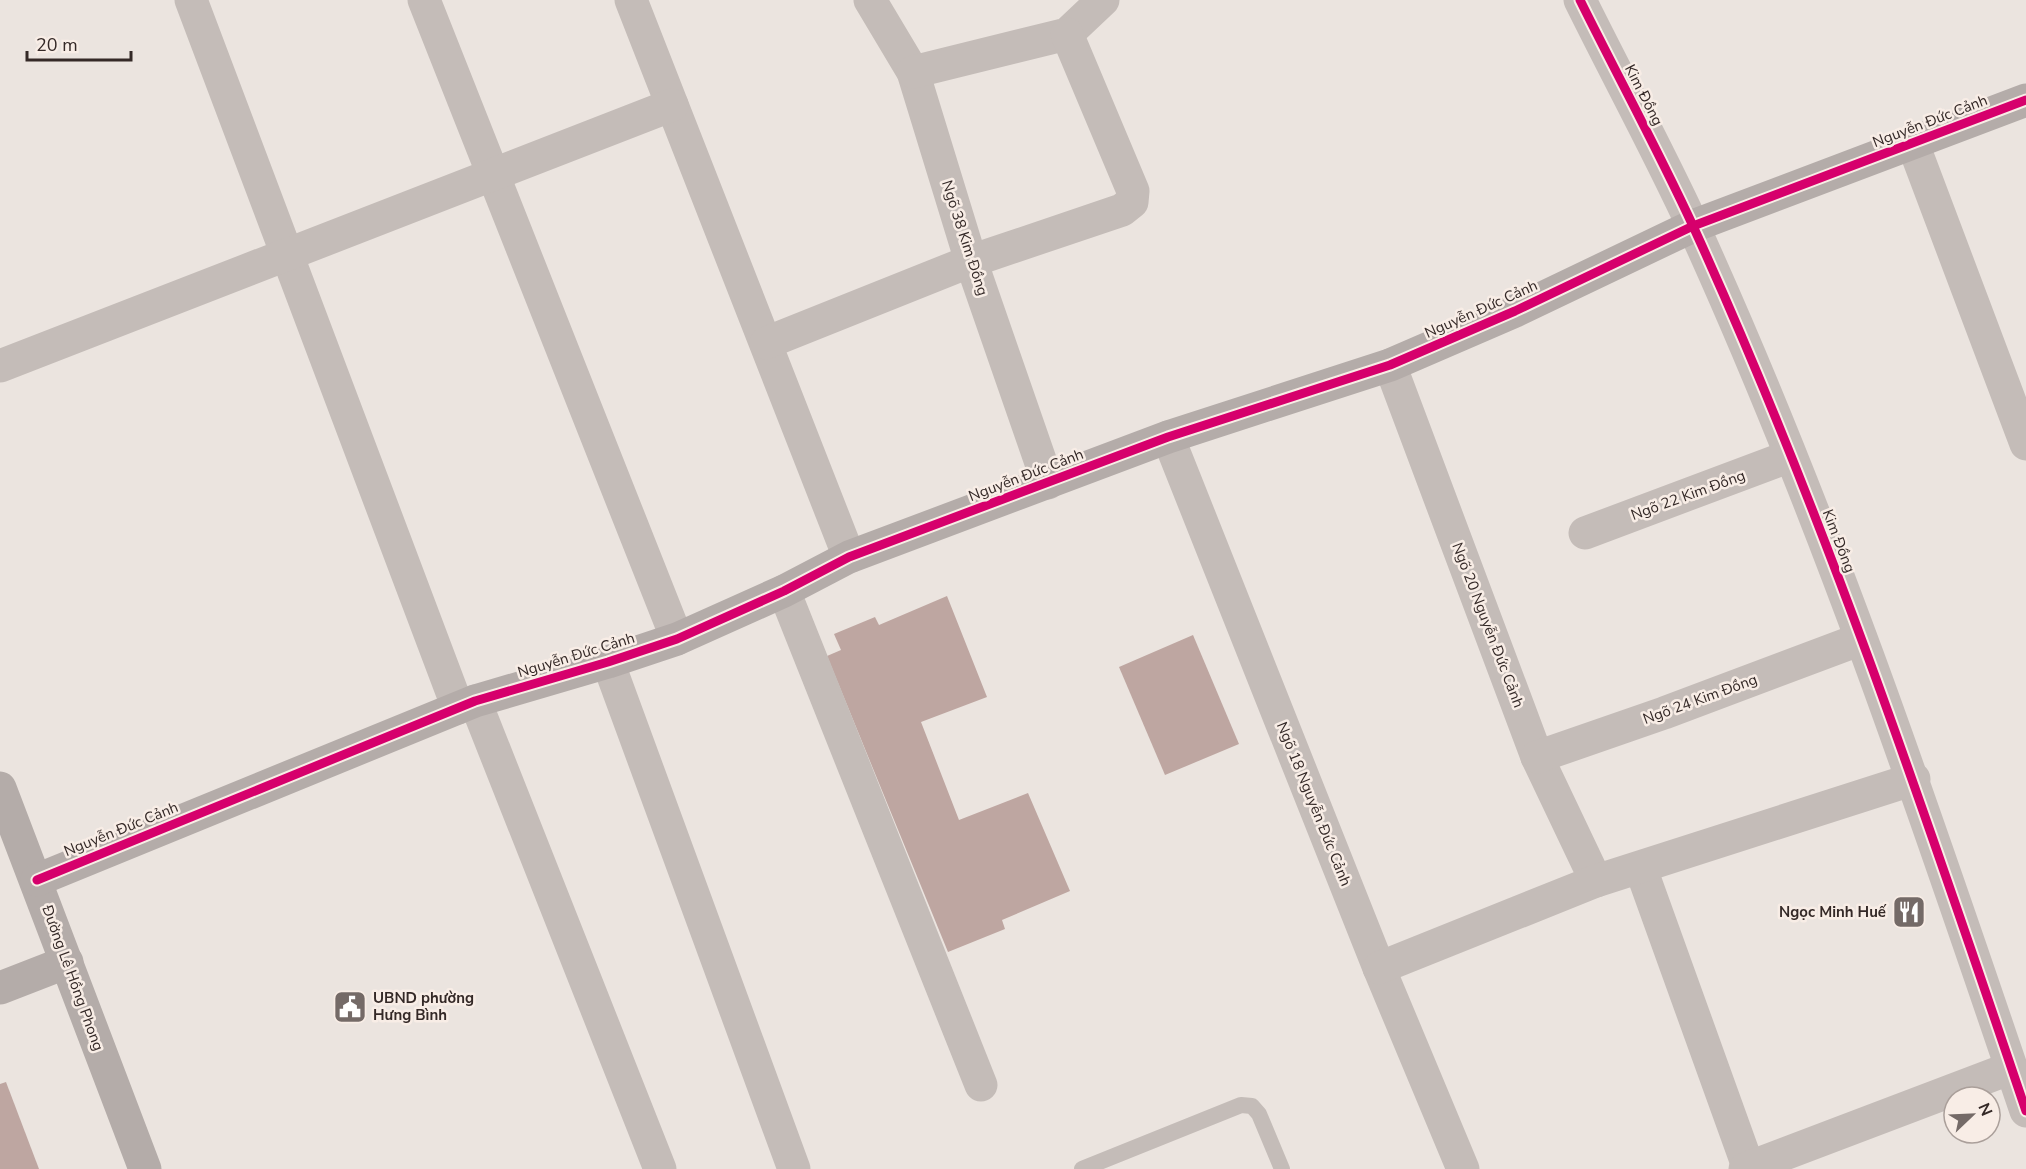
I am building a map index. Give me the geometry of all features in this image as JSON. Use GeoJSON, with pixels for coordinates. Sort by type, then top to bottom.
{"type":"FeatureCollection","features":[{"type":"Feature","properties":{"kind":"street"},"geometry":{"type":"LineString","coordinates":[[191,0],[287,255],[466,705],[660,1169]]}},
{"type":"Feature","properties":{"kind":"street"},"geometry":{"type":"LineString","coordinates":[[424,0],[676,639]]}},
{"type":"Feature","properties":{"kind":"street"},"geometry":{"type":"LineString","coordinates":[[631,0],[849,557]]}},
{"type":"Feature","properties":{"kind":"street","name":"Ngõ 38 Kim Đồng"},"geometry":{"type":"LineString","coordinates":[[870,0],[913,72],[971,261],[1048,483]]}},
{"type":"Feature","properties":{"kind":"street"},"geometry":{"type":"LineString","coordinates":[[913,72],[1067,34],[1103,0]]}},
{"type":"Feature","properties":{"kind":"street","name":"Kim Đồng"},"geometry":{"type":"LineString","coordinates":[[1580,0],[1693,226],[1790,456],[1914,779],[2026,1111]]}},
{"type":"Feature","properties":{"kind":"street"},"geometry":{"type":"LineString","coordinates":[[766,343],[971,261],[1122,210],[1132,202],[1133,191],[1067,34]]}},
{"type":"Feature","properties":{"kind":"street","name":"Nguyễn Đức Cảnh"},"geometry":{"type":"LineString","coordinates":[[37,879],[466,705],[676,639],[784,591],[849,557],[1168,437],[1390,365],[1515,311],[1693,226],[2026,100]]}},
{"type":"Feature","properties":{"kind":"street"},"geometry":{"type":"LineString","coordinates":[[0,366],[672,105]]}},
{"type":"Feature","properties":{"kind":"street"},"geometry":{"type":"LineString","coordinates":[[1913,144],[2026,444]]}},
{"type":"Feature","properties":{"kind":"street","name":"Ngõ 20 Nguyễn Đức Cảnh"},"geometry":{"type":"LineString","coordinates":[[1390,365],[1537,757],[1596,881]]}},
{"type":"Feature","properties":{"kind":"street","name":"Ngõ 18 Nguyễn Đức Cảnh"},"geometry":{"type":"LineString","coordinates":[[1168,437],[1379,968],[1462,1169]]}},
{"type":"Feature","properties":{"kind":"street","name":"Ngõ 22 Kim Đồng"},"geometry":{"type":"LineString","coordinates":[[1585,533],[1790,456]]}},
{"type":"Feature","properties":{"kind":"street"},"geometry":{"type":"LineString","coordinates":[[784,591],[981,1085]]}},
{"type":"Feature","properties":{"kind":"street","name":"Ngõ 24 Kim Đồng"},"geometry":{"type":"LineString","coordinates":[[1537,757],[1664,713],[1861,639]]}},
{"type":"Feature","properties":{"kind":"street"},"geometry":{"type":"LineString","coordinates":[[608,662],[794,1169]]}},
{"type":"Feature","properties":{"kind":"street"},"geometry":{"type":"LineString","coordinates":[[1379,968],[1596,881],[1641,869],[1914,779]]}},
{"type":"Feature","properties":{"kind":"street","name":"Đường Lê Hồng Phong"},"geometry":{"type":"LineString","coordinates":[[0,788],[37,879],[146,1169]]}},
{"type":"Feature","properties":{"kind":"street"},"geometry":{"type":"LineString","coordinates":[[1641,869],[1747,1169],[2012,1068]]}},
{"type":"Feature","properties":{"kind":"street"},"geometry":{"type":"LineString","coordinates":[[0,988],[67,962]]}},
{"type":"Feature","properties":{"kind":"lane"},"geometry":{"type":"LineString","coordinates":[[1082,1169],[1241,1106],[1252,1106],[1259,1114],[1282,1169]]}},
{"type":"Feature","properties":{"kind":"building"},"geometry":{"type":"Polygon","coordinates":[[[947,596],[987,697],[921,722],[959,820],[1028,793],[1070,891],[1002,920],[1005,929],[948,952],[827,656],[841,650],[834,634],[875,617],[879,625],[947,596]]]}},
{"type":"Feature","properties":{"kind":"building"},"geometry":{"type":"Polygon","coordinates":[[[1193,635],[1239,744],[1165,775],[1119,667],[1193,635]]]}},
{"type":"Feature","properties":{"kind":"building"},"geometry":{"type":"Polygon","coordinates":[[[6,1082],[39,1169],[0,1169],[0,1084],[6,1082]]]}},
{"type":"Feature","properties":{"kind":"cycle path"},"geometry":{"type":"LineString","coordinates":[[1580,0],[1693,226],[1786,443],[1871,664],[2026,1111]]}},
{"type":"Feature","properties":{"kind":"cycle path"},"geometry":{"type":"LineString","coordinates":[[37,880],[475,701],[677,639],[784,591],[849,557],[1168,437],[1390,365],[1515,311],[1693,226],[2026,100]]}},
{"type":"Feature","properties":{"kind":"place","name":"Ngọc Minh Huế"},"geometry":{"type":"Point","coordinates":[1909,912]}},
{"type":"Feature","properties":{"kind":"place","name":"UBND phường Hưng Bình"},"geometry":{"type":"Point","coordinates":[350,1007]}}]}
